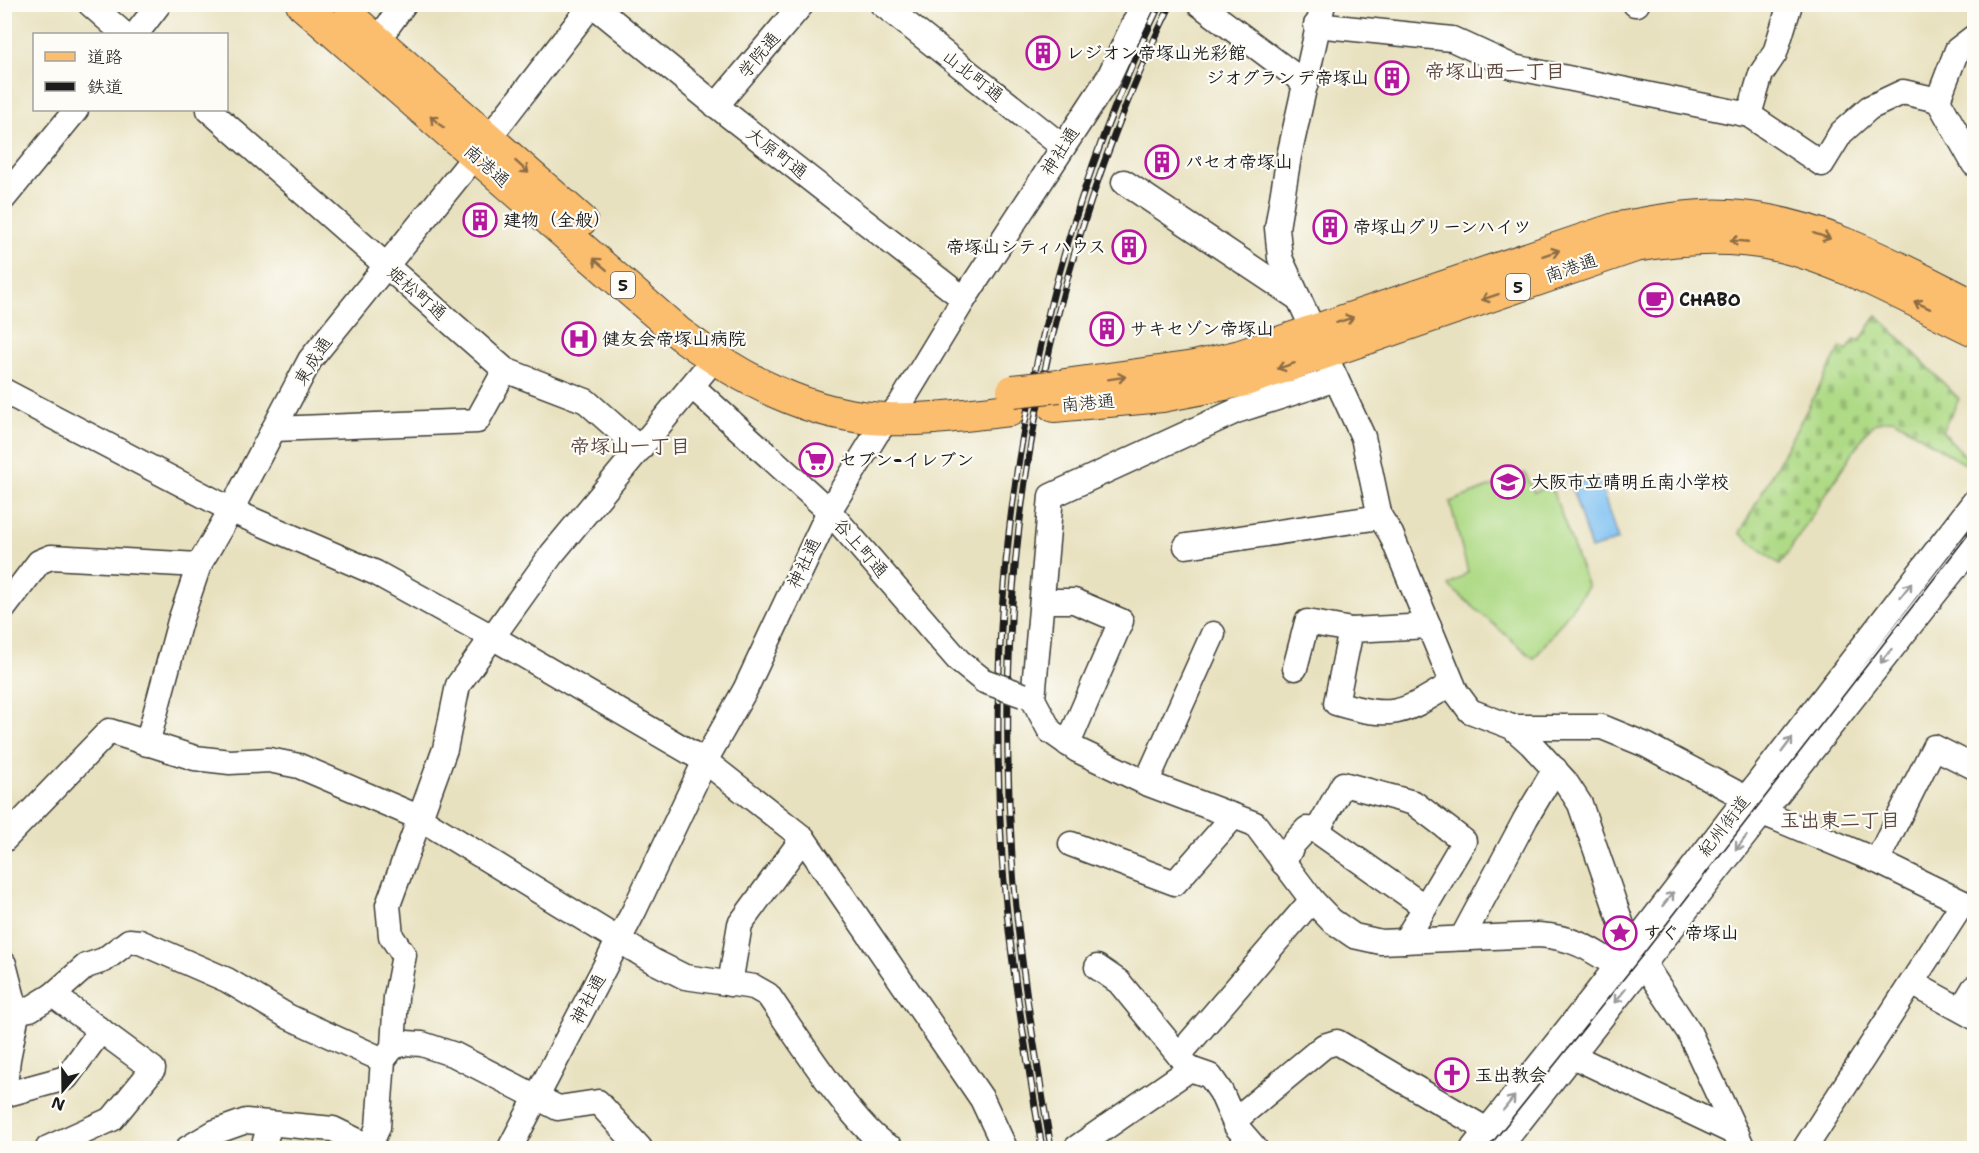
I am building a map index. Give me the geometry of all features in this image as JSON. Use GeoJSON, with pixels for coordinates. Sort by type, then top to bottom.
{"type":"FeatureCollection","features":[{"type":"Feature","properties":{"kind":"main road","name":"南港通"},"geometry":{"type":"LineString","coordinates":[[302,4],[723,343],[795,381],[894,411]]}},
{"type":"Feature","properties":{"kind":"main road","name":"南港通"},"geometry":{"type":"LineString","coordinates":[[336,4],[377,41],[482,147],[680,334],[714,359],[783,396],[846,414],[1056,396],[1240,356],[1325,355],[1635,246],[1700,239],[1776,245],[1809,254],[1974,330]]}},
{"type":"Feature","properties":{"kind":"main road","name":"南港通"},"geometry":{"type":"LineString","coordinates":[[1325,355],[1618,228],[1670,218],[1739,216],[1771,221],[1827,237],[1866,253],[1974,306]]}},
{"type":"Feature","properties":{"kind":"street"},"geometry":{"type":"LineString","coordinates":[[90,4],[123,33]]}},
{"type":"Feature","properties":{"kind":"street"},"geometry":{"type":"LineString","coordinates":[[137,33],[159,4]]}},
{"type":"Feature","properties":{"kind":"street"},"geometry":{"type":"LineString","coordinates":[[377,41],[404,4]]}},
{"type":"Feature","properties":{"kind":"street","name":"学院通"},"geometry":{"type":"LineString","coordinates":[[716,106],[802,4]]}},
{"type":"Feature","properties":{"kind":"street","name":"山北町通"},"geometry":{"type":"LineString","coordinates":[[882,4],[1063,147]]}},
{"type":"Feature","properties":{"kind":"street","name":"神社通"},"geometry":{"type":"LineString","coordinates":[[510,1149],[619,940],[705,762],[745,690],[829,511],[1109,77],[1143,4]]}},
{"type":"Feature","properties":{"kind":"street"},"geometry":{"type":"LineString","coordinates":[[1199,4],[1306,84]]}},
{"type":"Feature","properties":{"kind":"street"},"geometry":{"type":"LineString","coordinates":[[1749,115],[1761,74],[1775,53],[1790,4]]}},
{"type":"Feature","properties":{"kind":"street","name":"東成通"},"geometry":{"type":"LineString","coordinates":[[147,744],[180,621],[199,565],[231,510],[310,360],[385,264],[482,147],[592,5]]}},
{"type":"Feature","properties":{"kind":"street","name":"大原町通"},"geometry":{"type":"LineString","coordinates":[[592,5],[716,106],[964,299]]}},
{"type":"Feature","properties":{"kind":"street"},"geometry":{"type":"LineString","coordinates":[[1805,1149],[1912,982],[1969,905],[1755,806],[1646,746],[1602,727],[1512,727],[1470,711],[1451,684],[1391,534],[1380,517],[1364,437],[1280,258],[1277,228],[1289,156],[1319,15],[1452,39],[1513,67],[1749,115],[1822,164],[1841,133],[1869,108],[1903,92],[1938,100],[1974,164]]}},
{"type":"Feature","properties":{"kind":"street"},"geometry":{"type":"LineString","coordinates":[[1938,100],[1957,50],[1974,37]]}},
{"type":"Feature","properties":{"kind":"street"},"geometry":{"type":"LineString","coordinates":[[4,198],[75,111]]}},
{"type":"Feature","properties":{"kind":"street","name":"姫松町通"},"geometry":{"type":"LineString","coordinates":[[210,111],[505,370],[586,400],[640,449]]}},
{"type":"Feature","properties":{"kind":"street"},"geometry":{"type":"LineString","coordinates":[[1124,182],[1299,299]]}},
{"type":"Feature","properties":{"kind":"street"},"geometry":{"type":"LineString","coordinates":[[1325,355],[1236,411],[1051,496],[1042,601],[1028,697],[1050,730],[1068,744],[1146,783],[1255,824],[1312,900],[1331,920],[1354,936],[1381,942],[1539,934],[1564,937],[1586,946],[1617,966]]}},
{"type":"Feature","properties":{"kind":"street"},"geometry":{"type":"LineString","coordinates":[[188,1149],[215,1132],[246,1121],[333,1129],[369,1148],[378,1127],[404,955],[391,936],[388,905],[418,817],[445,749],[458,685],[494,638],[552,554],[714,359]]}},
{"type":"Feature","properties":{"kind":"street"},"geometry":{"type":"LineString","coordinates":[[274,429],[477,421],[505,370]]}},
{"type":"Feature","properties":{"kind":"street","name":"谷上町通"},"geometry":{"type":"LineString","coordinates":[[693,387],[829,511],[959,662],[984,681],[1028,697]]}},
{"type":"Feature","properties":{"kind":"street"},"geometry":{"type":"LineString","coordinates":[[4,391],[231,510],[376,573],[494,638],[705,762],[803,838],[982,1099],[1005,1149]]}},
{"type":"Feature","properties":{"kind":"street","name":"紀州街道"},"geometry":{"type":"LineString","coordinates":[[1486,1142],[1562,1052],[1644,966],[1755,806],[1974,502]]}},
{"type":"Feature","properties":{"kind":"street"},"geometry":{"type":"LineString","coordinates":[[1186,546],[1380,517]]}},
{"type":"Feature","properties":{"kind":"street","name":"紀州街道"},"geometry":{"type":"LineString","coordinates":[[1562,1052],[1633,944],[1971,555]]}},
{"type":"Feature","properties":{"kind":"street"},"geometry":{"type":"LineString","coordinates":[[4,608],[39,562],[51,556],[199,565]]}},
{"type":"Feature","properties":{"kind":"street"},"geometry":{"type":"LineString","coordinates":[[1042,601],[1074,601],[1121,621],[1068,744]]}},
{"type":"Feature","properties":{"kind":"street"},"geometry":{"type":"LineString","coordinates":[[1295,668],[1307,622],[1351,630],[1429,626]]}},
{"type":"Feature","properties":{"kind":"street"},"geometry":{"type":"LineString","coordinates":[[1351,630],[1336,703],[1363,711],[1389,714],[1418,705],[1451,684]]}},
{"type":"Feature","properties":{"kind":"street"},"geometry":{"type":"LineString","coordinates":[[1146,783],[1213,634]]}},
{"type":"Feature","properties":{"kind":"street"},"geometry":{"type":"LineString","coordinates":[[1512,727],[1555,769],[1580,804],[1626,937],[1633,944],[1644,966],[1689,1032],[1740,1141]]}},
{"type":"Feature","properties":{"kind":"street"},"geometry":{"type":"LineString","coordinates":[[4,840],[109,731],[195,758],[230,762],[269,760],[299,766],[418,817],[619,940],[685,977],[754,987],[768,995],[855,1116],[868,1141],[891,1149]]}},
{"type":"Feature","properties":{"kind":"street"},"geometry":{"type":"LineString","coordinates":[[1877,861],[1934,747],[1974,767]]}},
{"type":"Feature","properties":{"kind":"street"},"geometry":{"type":"LineString","coordinates":[[1462,938],[1555,769]]}},
{"type":"Feature","properties":{"kind":"street"},"geometry":{"type":"LineString","coordinates":[[1317,831],[1343,783],[1414,803],[1464,841],[1405,941]]}},
{"type":"Feature","properties":{"kind":"street"},"geometry":{"type":"LineString","coordinates":[[1071,844],[1175,883],[1233,816]]}},
{"type":"Feature","properties":{"kind":"street"},"geometry":{"type":"LineString","coordinates":[[1283,863],[1294,843],[1307,830],[1317,831],[1425,907]]}},
{"type":"Feature","properties":{"kind":"street"},"geometry":{"type":"LineString","coordinates":[[730,984],[740,924],[803,838]]}},
{"type":"Feature","properties":{"kind":"street"},"geometry":{"type":"LineString","coordinates":[[1076,1149],[1185,1062],[1312,900]]}},
{"type":"Feature","properties":{"kind":"street"},"geometry":{"type":"LineString","coordinates":[[11,1014],[52,995],[86,966],[104,960],[129,940],[140,942],[227,980],[289,1017],[388,1053],[406,1043],[422,1044],[455,1055],[558,1108],[598,1102],[640,1149]]}},
{"type":"Feature","properties":{"kind":"street"},"geometry":{"type":"LineString","coordinates":[[4,964],[11,1014],[4,1094],[66,1078],[101,1030]]}},
{"type":"Feature","properties":{"kind":"street"},"geometry":{"type":"LineString","coordinates":[[1097,967],[1119,982],[1185,1062],[1210,1076],[1235,1120],[1255,1149]]}},
{"type":"Feature","properties":{"kind":"street"},"geometry":{"type":"LineString","coordinates":[[1912,982],[1968,1013],[1974,988]]}},
{"type":"Feature","properties":{"kind":"street"},"geometry":{"type":"LineString","coordinates":[[48,1149],[112,1119],[153,1069],[52,995]]}},
{"type":"Feature","properties":{"kind":"street"},"geometry":{"type":"LineString","coordinates":[[1235,1120],[1324,1046],[1337,1042],[1486,1142]]}},
{"type":"Feature","properties":{"kind":"street"},"geometry":{"type":"LineString","coordinates":[[1562,1052],[1740,1141]]}},
{"type":"Feature","properties":{"kind":"street"},"geometry":{"type":"LineString","coordinates":[[263,1149],[270,1124]]}},
{"type":"Feature","properties":{"kind":"green space"},"geometry":{"type":"Polygon","coordinates":[[[1877,315],[1959,399],[1942,431],[1969,460],[1964,464],[1894,419],[1877,422],[1866,432],[1780,565],[1740,533],[1841,347],[1847,351],[1855,339],[1860,341],[1877,315]]]}},
{"type":"Feature","properties":{"kind":"green space"},"geometry":{"type":"Polygon","coordinates":[[[1525,473],[1534,492],[1551,486],[1588,587],[1534,659],[1449,586],[1468,572],[1450,502],[1525,473]]]}},
{"type":"Feature","properties":{"kind":"water"},"geometry":{"type":"Polygon","coordinates":[[[1598,477],[1618,540],[1591,549],[1571,485],[1598,477]]]}},
{"type":"Feature","properties":{"kind":"tram line"},"geometry":{"type":"LineString","coordinates":[[1488,1148],[1641,957],[1974,527]]}},
{"type":"Feature","properties":{"kind":"railway"},"geometry":{"type":"LineString","coordinates":[[1042,1148],[1024,1040],[1002,857],[998,746],[1001,637],[1010,528],[1026,420],[1048,314],[1078,209],[1115,105],[1160,4]]}},
{"type":"Feature","properties":{"kind":"railway"},"geometry":{"type":"LineString","coordinates":[[1051,1148],[1023,966],[1012,857],[1008,746],[1010,636],[1019,527],[1035,420],[1058,314],[1088,209],[1126,106],[1171,4]]}},
{"type":"Feature","properties":{"kind":"place","name":"レジオン帝塚山光彩館"},"geometry":{"type":"Point","coordinates":[1043,53]}},
{"type":"Feature","properties":{"kind":"place","name":"ジオグランデ帝塚山"},"geometry":{"type":"Point","coordinates":[1392,78]}},
{"type":"Feature","properties":{"kind":"place","name":"パセオ帝塚山"},"geometry":{"type":"Point","coordinates":[1162,162]}},
{"type":"Feature","properties":{"kind":"place","name":"建物（全般）"},"geometry":{"type":"Point","coordinates":[480,220]}},
{"type":"Feature","properties":{"kind":"place","name":"帝塚山グリーンハイツ"},"geometry":{"type":"Point","coordinates":[1330,227]}},
{"type":"Feature","properties":{"kind":"place","name":"帝塚山シティハウス"},"geometry":{"type":"Point","coordinates":[1129,247]}},
{"type":"Feature","properties":{"kind":"place","name":"CHABO"},"geometry":{"type":"Point","coordinates":[1656,300]}},
{"type":"Feature","properties":{"kind":"place","name":"サキセゾン帝塚山"},"geometry":{"type":"Point","coordinates":[1107,329]}},
{"type":"Feature","properties":{"kind":"place","name":"健友会帝塚山病院"},"geometry":{"type":"Point","coordinates":[579,339]}},
{"type":"Feature","properties":{"kind":"place","name":"セブン-イレブン"},"geometry":{"type":"Point","coordinates":[816,460]}},
{"type":"Feature","properties":{"kind":"place","name":"大阪市立晴明丘南小学校"},"geometry":{"type":"Point","coordinates":[1508,482]}},
{"type":"Feature","properties":{"kind":"place","name":"すぐ 帝塚山"},"geometry":{"type":"Point","coordinates":[1620,933]}},
{"type":"Feature","properties":{"kind":"place","name":"玉出教会"},"geometry":{"type":"Point","coordinates":[1452,1075]}},
{"type":"Feature","properties":{"kind":"district","name":"帝塚山西一丁目"},"geometry":{"type":"Point","coordinates":[1495,71]}},
{"type":"Feature","properties":{"kind":"district","name":"帝塚山一丁目"},"geometry":{"type":"Point","coordinates":[630,446]}},
{"type":"Feature","properties":{"kind":"district","name":"玉出東二丁目"},"geometry":{"type":"Point","coordinates":[1840,820]}}]}
